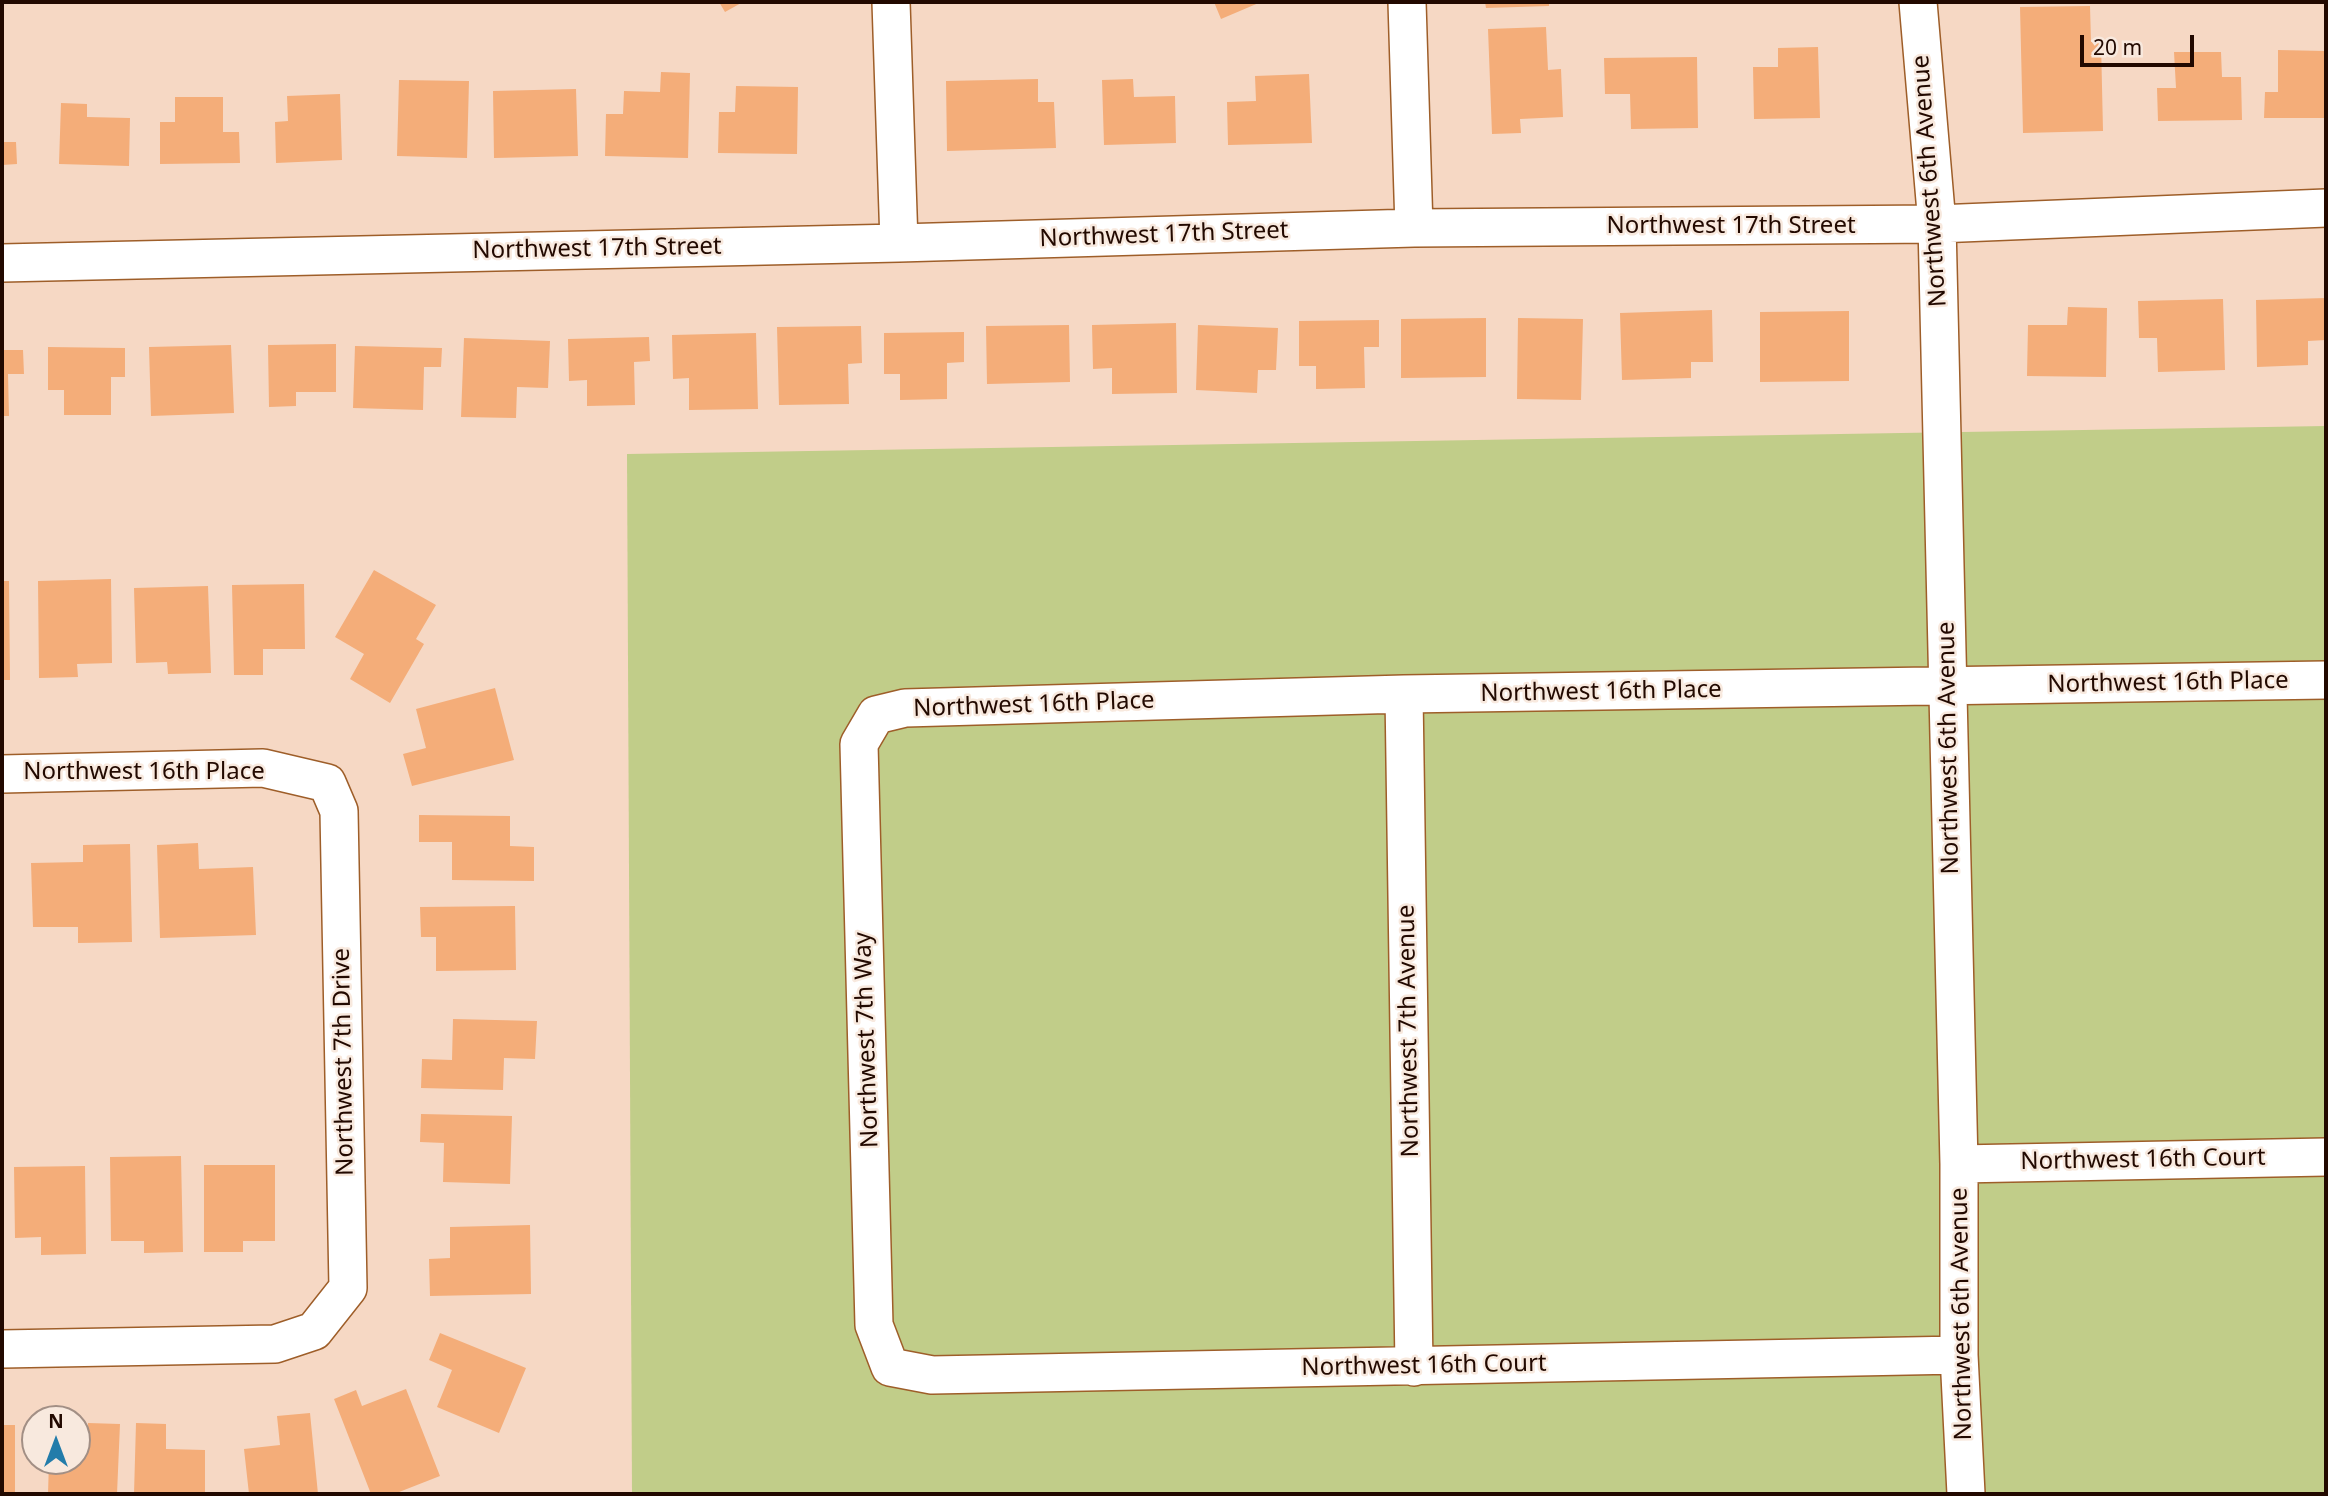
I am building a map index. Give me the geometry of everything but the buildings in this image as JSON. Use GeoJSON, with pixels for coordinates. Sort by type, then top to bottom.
{"type":"FeatureCollection","features":[{"type":"Feature","properties":{"kind":"street"},"geometry":{"type":"LineString","coordinates":[[891,2],[899,243]]}},
{"type":"Feature","properties":{"kind":"street"},"geometry":{"type":"LineString","coordinates":[[1407,2],[1414,228]]}},
{"type":"Feature","properties":{"kind":"street","name":"Northwest 6th Avenue"},"geometry":{"type":"LineString","coordinates":[[1918,2],[1937,225],[1959,1164],[1959,1355],[1966,1494]]}},
{"type":"Feature","properties":{"kind":"street","name":"Northwest 17th Street"},"geometry":{"type":"LineString","coordinates":[[2,263],[899,243],[1414,228],[1937,225],[2326,208]]}},
{"type":"Feature","properties":{"kind":"street","name":"Northwest 16th Place"},"geometry":{"type":"LineString","coordinates":[[876,715],[905,708],[1404,694],[2326,680]]}},
{"type":"Feature","properties":{"kind":"street","name":"Northwest 7th Avenue"},"geometry":{"type":"LineString","coordinates":[[1404,694],[1414,1367]]}},
{"type":"Feature","properties":{"kind":"street","name":"Northwest 7th Way"},"geometry":{"type":"LineString","coordinates":[[876,715],[859,744],[874,1325],[890,1367]]}},
{"type":"Feature","properties":{"kind":"street","name":"Northwest 16th Place"},"geometry":{"type":"LineString","coordinates":[[2,774],[263,768],[327,783]]}},
{"type":"Feature","properties":{"kind":"street","name":"Northwest 7th Drive"},"geometry":{"type":"LineString","coordinates":[[2,1349],[275,1345],[314,1331],[348,1287],[338,811],[327,783]]}},
{"type":"Feature","properties":{"kind":"street","name":"Northwest 16th Court"},"geometry":{"type":"LineString","coordinates":[[1959,1164],[2326,1157]]}},
{"type":"Feature","properties":{"kind":"street","name":"Northwest 16th Court"},"geometry":{"type":"LineString","coordinates":[[890,1367],[932,1374],[1959,1355]]}},
{"type":"Feature","properties":{"kind":"green space"},"geometry":{"type":"Polygon","coordinates":[[[2326,426],[2326,1494],[632,1494],[627,454],[2326,426]]]}}]}
